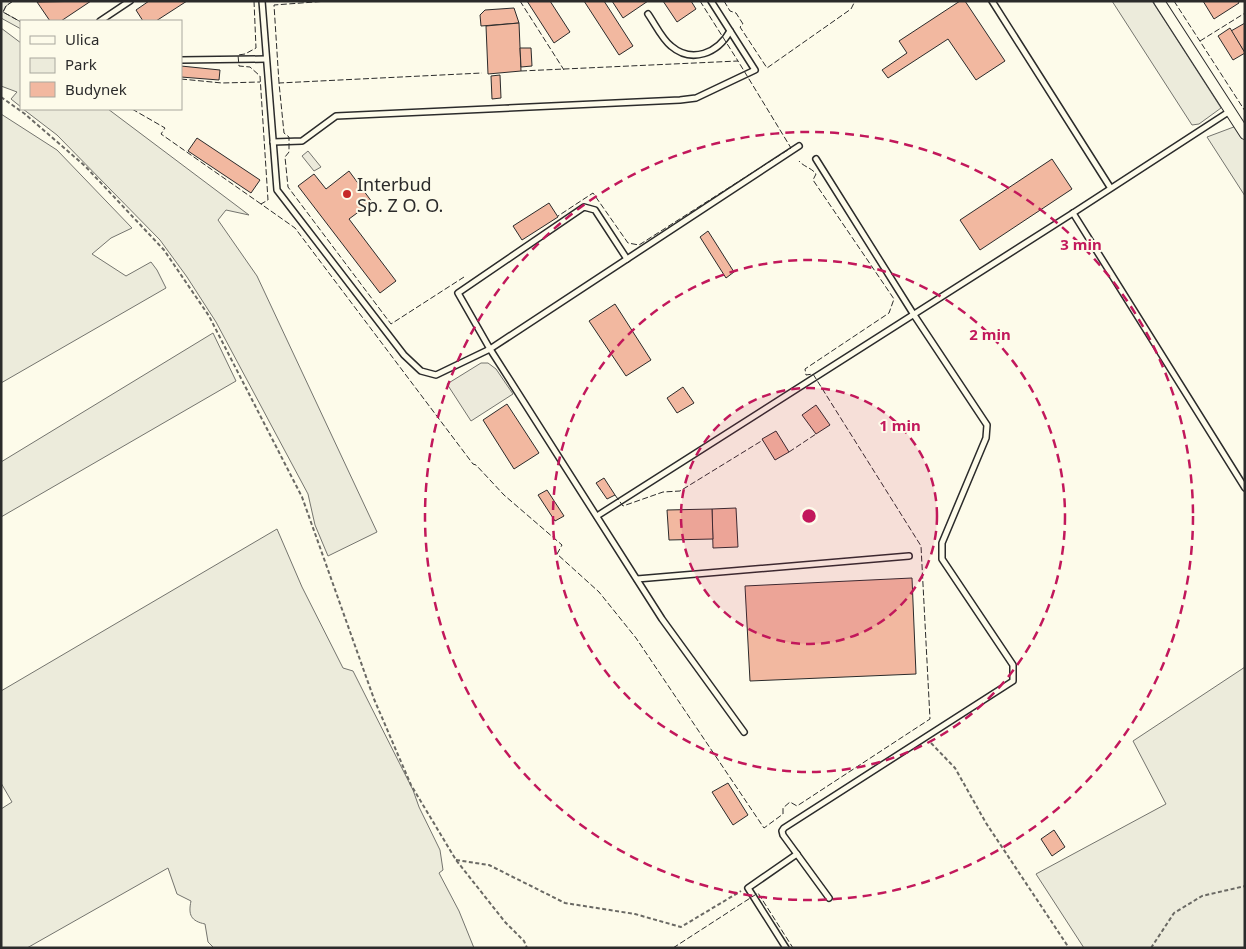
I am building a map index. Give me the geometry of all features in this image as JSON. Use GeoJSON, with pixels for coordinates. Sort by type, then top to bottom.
{"type":"FeatureCollection","features":[{"type":"Feature","properties":{"kind":"street"},"geometry":{"type":"LineString","coordinates":[[1159,1],[1245,134]]}},
{"type":"Feature","properties":{"kind":"lane"},"geometry":{"type":"LineString","coordinates":[[102,20],[130,1]]}},
{"type":"Feature","properties":{"kind":"lane"},"geometry":{"type":"LineString","coordinates":[[262,1],[277,190],[404,355],[421,371],[436,375],[490,349],[799,146]]}},
{"type":"Feature","properties":{"kind":"lane"},"geometry":{"type":"LineString","coordinates":[[273,142],[299,142],[336,116],[696,98],[755,70],[710,1]]}},
{"type":"Feature","properties":{"kind":"lane"},"geometry":{"type":"LineString","coordinates":[[992,1],[1110,187]]}},
{"type":"Feature","properties":{"kind":"lane"},"geometry":{"type":"LineString","coordinates":[[648,14],[669,45],[684,53],[702,54],[711,52],[725,40],[730,31]]}},
{"type":"Feature","properties":{"kind":"lane"},"geometry":{"type":"LineString","coordinates":[[182,60],[266,59]]}},
{"type":"Feature","properties":{"kind":"lane"},"geometry":{"type":"LineString","coordinates":[[597,516],[914,315],[1230,111]]}},
{"type":"Feature","properties":{"kind":"lane"},"geometry":{"type":"LineString","coordinates":[[816,159],[914,315],[987,425],[986,438],[942,543],[942,559],[1013,665],[1013,680],[784,828],[782,831],[783,835],[829,898]]}},
{"type":"Feature","properties":{"kind":"lane"},"geometry":{"type":"LineString","coordinates":[[627,259],[595,210],[584,207],[458,293],[490,349],[662,619],[744,732]]}},
{"type":"Feature","properties":{"kind":"lane"},"geometry":{"type":"LineString","coordinates":[[1073,213],[1245,488]]}},
{"type":"Feature","properties":{"kind":"lane"},"geometry":{"type":"LineString","coordinates":[[637,579],[909,556]]}},
{"type":"Feature","properties":{"kind":"lane"},"geometry":{"type":"LineString","coordinates":[[786,948],[748,888],[797,854]]}},
{"type":"Feature","properties":{"kind":"path"},"geometry":{"type":"LineString","coordinates":[[1,98],[25,114],[85,166],[164,250],[209,316],[302,498],[374,699],[411,785],[456,860],[505,922],[524,941],[526,948]]}},
{"type":"Feature","properties":{"kind":"path"},"geometry":{"type":"LineString","coordinates":[[925,737],[955,768],[986,823],[1069,948]]}},
{"type":"Feature","properties":{"kind":"path"},"geometry":{"type":"LineString","coordinates":[[456,860],[489,865],[565,904],[635,914],[681,927],[748,888]]}},
{"type":"Feature","properties":{"kind":"path"},"geometry":{"type":"LineString","coordinates":[[1151,948],[1174,913],[1202,896],[1245,886]]}},
{"type":"Feature","properties":{"kind":"green space"},"geometry":{"type":"Polygon","coordinates":[[[1,1],[13,1],[6,6],[3,12],[20,21],[20,28],[1,18],[1,1]]]}},
{"type":"Feature","properties":{"kind":"green space"},"geometry":{"type":"Polygon","coordinates":[[[1112,1],[1152,1],[1221,108],[1199,124],[1192,125],[1112,1]]]}},
{"type":"Feature","properties":{"kind":"green space"},"geometry":{"type":"Polygon","coordinates":[[[1,28],[20,42],[20,106],[11,99],[17,92],[1,86],[1,28]]]}},
{"type":"Feature","properties":{"kind":"green space"},"geometry":{"type":"Polygon","coordinates":[[[24,110],[109,110],[249,215],[226,210],[218,220],[257,276],[377,532],[328,556],[315,525],[308,494],[216,322],[160,240],[57,135],[24,110]]]}},
{"type":"Feature","properties":{"kind":"green space"},"geometry":{"type":"Polygon","coordinates":[[[1,114],[57,150],[132,228],[111,238],[92,254],[126,276],[151,262],[166,288],[1,383],[1,114]]]}},
{"type":"Feature","properties":{"kind":"green space"},"geometry":{"type":"Polygon","coordinates":[[[1239,125],[1245,135],[1245,196],[1207,137],[1239,125]]]}},
{"type":"Feature","properties":{"kind":"green space"},"geometry":{"type":"Polygon","coordinates":[[[213,333],[236,381],[1,517],[1,462],[213,333]]]}},
{"type":"Feature","properties":{"kind":"green space"},"geometry":{"type":"Polygon","coordinates":[[[277,529],[302,587],[343,668],[353,671],[413,790],[419,807],[440,850],[443,870],[439,873],[459,911],[474,948],[214,948],[208,942],[205,924],[196,921],[190,914],[191,901],[177,894],[168,868],[27,948],[1,948],[1,809],[12,802],[1,783],[1,691],[277,529]]]}},
{"type":"Feature","properties":{"kind":"green space"},"geometry":{"type":"Polygon","coordinates":[[[1245,667],[1245,948],[1084,948],[1036,874],[1166,804],[1133,741],[1245,667]]]}},
{"type":"Feature","properties":{"kind":"shaded area"},"geometry":{"type":"Polygon","coordinates":[[[308,151],[321,167],[314,171],[302,156],[308,151]]]}},
{"type":"Feature","properties":{"kind":"shaded area"},"geometry":{"type":"Polygon","coordinates":[[[481,363],[488,363],[496,369],[513,394],[471,421],[447,384],[481,363]]]}},
{"type":"Feature","properties":{"kind":"building"},"geometry":{"type":"Polygon","coordinates":[[[91,1],[62,20],[49,20],[37,2],[91,1]]]}},
{"type":"Feature","properties":{"kind":"building"},"geometry":{"type":"Polygon","coordinates":[[[149,1],[187,1],[158,20],[142,20],[136,10],[149,1]]]}},
{"type":"Feature","properties":{"kind":"building"},"geometry":{"type":"Polygon","coordinates":[[[527,1],[550,1],[570,32],[554,43],[527,1]]]}},
{"type":"Feature","properties":{"kind":"building"},"geometry":{"type":"Polygon","coordinates":[[[584,1],[604,1],[633,46],[619,55],[584,1]]]}},
{"type":"Feature","properties":{"kind":"building"},"geometry":{"type":"Polygon","coordinates":[[[612,1],[648,1],[623,18],[612,1]]]}},
{"type":"Feature","properties":{"kind":"building"},"geometry":{"type":"Polygon","coordinates":[[[663,1],[691,1],[696,9],[677,22],[663,1]]]}},
{"type":"Feature","properties":{"kind":"building"},"geometry":{"type":"Polygon","coordinates":[[[960,1],[965,1],[1005,61],[976,80],[948,39],[888,78],[882,70],[907,53],[899,41],[960,1]]]}},
{"type":"Feature","properties":{"kind":"building"},"geometry":{"type":"Polygon","coordinates":[[[1203,1],[1238,1],[1239,3],[1214,19],[1203,1]]]}},
{"type":"Feature","properties":{"kind":"building"},"geometry":{"type":"Polygon","coordinates":[[[514,8],[519,23],[481,26],[480,15],[485,10],[514,8]]]}},
{"type":"Feature","properties":{"kind":"building"},"geometry":{"type":"Polygon","coordinates":[[[519,23],[521,71],[488,74],[486,26],[519,23]]]}},
{"type":"Feature","properties":{"kind":"building"},"geometry":{"type":"Polygon","coordinates":[[[1245,23],[1245,53],[1231,31],[1245,23]]]}},
{"type":"Feature","properties":{"kind":"building"},"geometry":{"type":"Polygon","coordinates":[[[1230,28],[1245,53],[1233,60],[1218,36],[1230,28]]]}},
{"type":"Feature","properties":{"kind":"building"},"geometry":{"type":"Polygon","coordinates":[[[520,48],[531,48],[532,66],[521,67],[520,48]]]}},
{"type":"Feature","properties":{"kind":"building"},"geometry":{"type":"Polygon","coordinates":[[[182,66],[220,70],[219,80],[182,77],[182,66]]]}},
{"type":"Feature","properties":{"kind":"building"},"geometry":{"type":"Polygon","coordinates":[[[500,75],[501,98],[492,99],[491,76],[500,75]]]}},
{"type":"Feature","properties":{"kind":"building"},"geometry":{"type":"Polygon","coordinates":[[[197,138],[260,180],[251,193],[188,151],[197,138]]]}},
{"type":"Feature","properties":{"kind":"building"},"geometry":{"type":"Polygon","coordinates":[[[1052,159],[1072,189],[980,250],[960,220],[1052,159]]]}},
{"type":"Feature","properties":{"kind":"building"},"geometry":{"type":"Polygon","coordinates":[[[349,171],[372,202],[349,219],[396,281],[380,293],[298,186],[314,174],[326,189],[349,171]]]}},
{"type":"Feature","properties":{"kind":"building"},"geometry":{"type":"Polygon","coordinates":[[[549,203],[558,217],[522,240],[513,226],[549,203]]]}},
{"type":"Feature","properties":{"kind":"building"},"geometry":{"type":"Polygon","coordinates":[[[708,231],[734,272],[726,278],[700,237],[708,231]]]}},
{"type":"Feature","properties":{"kind":"building"},"geometry":{"type":"Polygon","coordinates":[[[615,304],[651,360],[626,376],[589,321],[615,304]]]}},
{"type":"Feature","properties":{"kind":"building"},"geometry":{"type":"Polygon","coordinates":[[[683,387],[694,403],[677,413],[667,398],[683,387]]]}},
{"type":"Feature","properties":{"kind":"building"},"geometry":{"type":"Polygon","coordinates":[[[507,404],[539,453],[514,469],[483,420],[507,404]]]}},
{"type":"Feature","properties":{"kind":"building"},"geometry":{"type":"Polygon","coordinates":[[[816,405],[830,425],[816,434],[802,415],[816,405]]]}},
{"type":"Feature","properties":{"kind":"building"},"geometry":{"type":"Polygon","coordinates":[[[776,431],[789,452],[775,460],[762,439],[776,431]]]}},
{"type":"Feature","properties":{"kind":"building"},"geometry":{"type":"Polygon","coordinates":[[[604,478],[615,495],[607,499],[596,483],[604,478]]]}},
{"type":"Feature","properties":{"kind":"building"},"geometry":{"type":"Polygon","coordinates":[[[547,490],[564,516],[555,521],[538,495],[547,490]]]}},
{"type":"Feature","properties":{"kind":"building"},"geometry":{"type":"Polygon","coordinates":[[[736,508],[738,547],[713,548],[712,509],[736,508]]]}},
{"type":"Feature","properties":{"kind":"building"},"geometry":{"type":"Polygon","coordinates":[[[712,509],[713,539],[669,540],[667,510],[712,509]]]}},
{"type":"Feature","properties":{"kind":"building"},"geometry":{"type":"Polygon","coordinates":[[[912,578],[916,674],[750,681],[745,586],[912,578]]]}},
{"type":"Feature","properties":{"kind":"building"},"geometry":{"type":"Polygon","coordinates":[[[728,783],[748,815],[733,825],[712,792],[728,783]]]}},
{"type":"Feature","properties":{"kind":"building"},"geometry":{"type":"Polygon","coordinates":[[[1054,830],[1065,847],[1052,856],[1041,839],[1054,830]]]}},
{"type":"Feature","properties":{"kind":"fence"},"geometry":{"type":"LineString","coordinates":[[13,1],[6,6],[3,12],[20,21]]}},
{"type":"Feature","properties":{"kind":"fence"},"geometry":{"type":"LineString","coordinates":[[254,1],[256,48],[245,54],[238,55],[239,66],[250,67],[260,76],[268,200],[261,204],[295,228],[473,464],[504,495],[562,545],[557,554],[599,592],[636,638],[764,828],[783,814],[783,808],[790,802],[797,806],[930,719],[921,546],[813,374],[806,375],[805,369],[889,313],[894,299],[813,180],[816,174],[799,161]]}},
{"type":"Feature","properties":{"kind":"fence"},"geometry":{"type":"LineString","coordinates":[[279,83],[274,5],[328,1]]}},
{"type":"Feature","properties":{"kind":"fence"},"geometry":{"type":"LineString","coordinates":[[405,1],[411,1]]}},
{"type":"Feature","properties":{"kind":"fence"},"geometry":{"type":"LineString","coordinates":[[520,1],[564,70]]}},
{"type":"Feature","properties":{"kind":"fence"},"geometry":{"type":"LineString","coordinates":[[700,1],[738,61]]}},
{"type":"Feature","properties":{"kind":"fence"},"geometry":{"type":"LineString","coordinates":[[724,1],[730,11],[736,13],[743,24],[740,27],[767,68],[851,9],[855,1]]}},
{"type":"Feature","properties":{"kind":"fence"},"geometry":{"type":"LineString","coordinates":[[1174,1],[1245,111]]}},
{"type":"Feature","properties":{"kind":"fence"},"geometry":{"type":"LineString","coordinates":[[1200,41],[1245,13]]}},
{"type":"Feature","properties":{"kind":"fence"},"geometry":{"type":"LineString","coordinates":[[521,71],[738,61],[791,148],[639,245],[628,243],[593,193],[558,216]]}},
{"type":"Feature","properties":{"kind":"fence"},"geometry":{"type":"LineString","coordinates":[[464,277],[391,324],[288,187],[285,157],[289,152],[289,137],[284,133],[279,83],[482,73]]}},
{"type":"Feature","properties":{"kind":"fence"},"geometry":{"type":"LineString","coordinates":[[182,79],[222,83],[260,82]]}},
{"type":"Feature","properties":{"kind":"fence"},"geometry":{"type":"LineString","coordinates":[[134,110],[165,128],[161,134],[261,204]]}},
{"type":"Feature","properties":{"kind":"fence"},"geometry":{"type":"LineString","coordinates":[[789,452],[816,434]]}},
{"type":"Feature","properties":{"kind":"fence"},"geometry":{"type":"LineString","coordinates":[[615,495],[623,506],[663,492],[680,491],[763,440]]}},
{"type":"Feature","properties":{"kind":"fence"},"geometry":{"type":"LineString","coordinates":[[673,948],[758,893],[793,948]]}},
{"type":"Feature","properties":{"kind":"place","name":"Interbud Sp. Z O. O."},"geometry":{"type":"Point","coordinates":[347,194]}}]}
